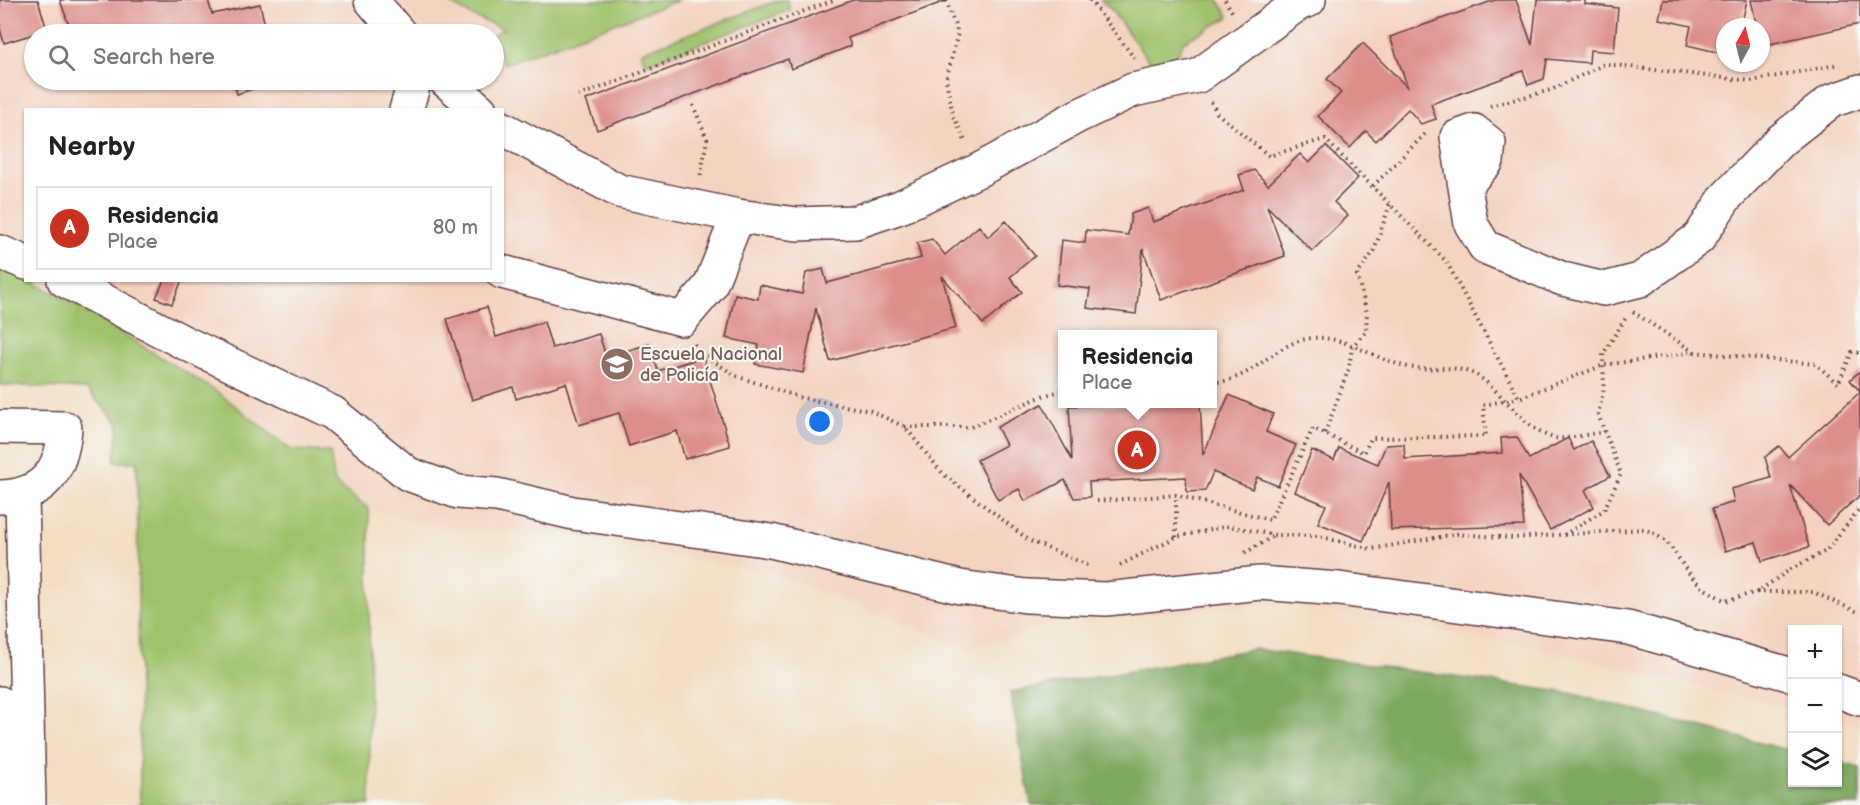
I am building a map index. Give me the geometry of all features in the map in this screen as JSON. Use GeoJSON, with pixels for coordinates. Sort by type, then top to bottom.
{"type":"FeatureCollection","features":[{"type":"Feature","properties":{"kind":"street"},"geometry":{"type":"LineString","coordinates":[[371,0],[391,24]]}},
{"type":"Feature","properties":{"kind":"street"},"geometry":{"type":"LineString","coordinates":[[504,129],[619,191],[738,216],[797,224],[856,222],[900,207],[979,170],[1078,116],[1133,90],[1198,76],[1298,4],[1309,0]]}},
{"type":"Feature","properties":{"kind":"street"},"geometry":{"type":"LineString","coordinates":[[407,108],[412,90]]}},
{"type":"Feature","properties":{"kind":"street"},"geometry":{"type":"LineString","coordinates":[[457,90],[478,108]]}},
{"type":"Feature","properties":{"kind":"street"},"geometry":{"type":"LineString","coordinates":[[1465,186],[1471,224],[1485,247],[1563,279],[1604,289],[1640,280],[1699,238],[1725,198],[1781,140],[1831,101],[1860,91]]}},
{"type":"Feature","properties":{"kind":"street"},"geometry":{"type":"LineString","coordinates":[[504,273],[682,319],[710,286],[738,216]]}},
{"type":"Feature","properties":{"kind":"street"},"geometry":{"type":"LineString","coordinates":[[0,252],[24,262]]}},
{"type":"Feature","properties":{"kind":"street"},"geometry":{"type":"LineString","coordinates":[[68,282],[183,342],[333,414],[408,474],[458,492],[497,495],[573,513],[771,541],[960,587],[1026,596],[1106,599],[1260,583],[1339,589],[1628,628],[1788,674]]}},
{"type":"Feature","properties":{"kind":"street"},"geometry":{"type":"LineString","coordinates":[[0,427],[65,428],[63,452],[48,480],[11,497],[29,805]]}},
{"type":"Feature","properties":{"kind":"street"},"geometry":{"type":"LineString","coordinates":[[1842,692],[1860,699]]}},
{"type":"Feature","properties":{"kind":"street"},"geometry":{"type":"LineString","coordinates":[[0,703],[3,805]]}},
{"type":"Feature","properties":{"kind":"path"},"geometry":{"type":"LineString","coordinates":[[578,96],[834,0]]}},
{"type":"Feature","properties":{"kind":"path"},"geometry":{"type":"LineString","coordinates":[[1090,0],[1136,61]]}},
{"type":"Feature","properties":{"kind":"path"},"geometry":{"type":"LineString","coordinates":[[946,1],[958,33],[946,80],[948,92],[953,115],[979,170]]}},
{"type":"Feature","properties":{"kind":"path"},"geometry":{"type":"LineString","coordinates":[[1487,107],[1551,90],[1605,64],[1751,81],[1838,64]]}},
{"type":"Feature","properties":{"kind":"path"},"geometry":{"type":"LineString","coordinates":[[693,105],[707,139],[695,207]]}},
{"type":"Feature","properties":{"kind":"path"},"geometry":{"type":"LineString","coordinates":[[1373,186],[1429,131],[1437,126]]}},
{"type":"Feature","properties":{"kind":"path"},"geometry":{"type":"LineString","coordinates":[[1325,434],[1349,368],[1352,347],[1366,331],[1367,313],[1357,275],[1374,251],[1383,232],[1390,203]]}},
{"type":"Feature","properties":{"kind":"path"},"geometry":{"type":"LineString","coordinates":[[1564,536],[1604,510],[1621,474],[1598,414],[1604,388],[1603,354],[1630,310],[1694,352]]}},
{"type":"Feature","properties":{"kind":"path"},"geometry":{"type":"LineString","coordinates":[[682,319],[696,350],[736,376],[802,398],[871,411],[905,427],[944,474],[1030,541],[1092,567]]}},
{"type":"Feature","properties":{"kind":"path"},"geometry":{"type":"LineString","coordinates":[[1217,381],[1241,376],[1284,348],[1305,339],[1324,338],[1371,356],[1414,368],[1452,367],[1472,372],[1505,400],[1527,423],[1555,438],[1604,432]]}},
{"type":"Feature","properties":{"kind":"path"},"geometry":{"type":"LineString","coordinates":[[905,427],[971,427],[1045,395],[1058,392]]}},
{"type":"Feature","properties":{"kind":"path"},"geometry":{"type":"LineString","coordinates":[[1096,501],[1176,495],[1270,520],[1313,428],[1364,453],[1371,438],[1486,436],[1483,405],[1519,398]]}},
{"type":"Feature","properties":{"kind":"path"},"geometry":{"type":"LineString","coordinates":[[1176,495],[1176,537]]}},
{"type":"Feature","properties":{"kind":"path"},"geometry":{"type":"LineString","coordinates":[[1757,592],[1791,569],[1826,550],[1860,508]]}},
{"type":"Feature","properties":{"kind":"path"},"geometry":{"type":"LineString","coordinates":[[1112,568],[1133,561],[1176,537],[1228,526],[1275,535],[1318,536],[1371,549],[1457,534],[1514,538],[1644,529],[1662,536],[1676,551],[1697,582],[1725,601],[1757,592],[1813,592],[1860,613]]}},
{"type":"Feature","properties":{"kind":"shaded area","name":"Escuela Nacional de Policía"},"geometry":{"type":"Polygon","coordinates":[[[0,0],[1860,0],[1860,726],[1842,721],[1842,625],[1788,625],[1788,708],[1531,646],[1284,605],[1074,619],[967,649],[781,576],[554,532],[452,529],[417,523],[369,509],[335,483],[330,453],[291,450],[219,393],[65,298],[31,282],[504,282],[504,108],[24,108],[24,279],[0,271],[0,0]]]}},
{"type":"Feature","properties":{"kind":"green space"},"geometry":{"type":"Polygon","coordinates":[[[444,0],[679,0],[504,64],[504,24],[491,24],[444,0]]]}},
{"type":"Feature","properties":{"kind":"green space"},"geometry":{"type":"Polygon","coordinates":[[[779,0],[787,0],[790,10],[645,64],[641,52],[779,0]]]}},
{"type":"Feature","properties":{"kind":"green space"},"geometry":{"type":"Polygon","coordinates":[[[1100,0],[1218,0],[1229,17],[1183,42],[1178,54],[1152,65],[1110,8],[1100,0]]]}},
{"type":"Feature","properties":{"kind":"green space"},"geometry":{"type":"Polygon","coordinates":[[[0,271],[15,274],[24,278],[24,282],[32,282],[65,298],[219,393],[291,450],[330,452],[335,483],[369,509],[370,805],[140,805],[137,462],[115,462],[119,424],[86,389],[0,385],[0,271]]]}},
{"type":"Feature","properties":{"kind":"green space"},"geometry":{"type":"Polygon","coordinates":[[[1254,649],[1570,693],[1788,750],[1788,787],[1842,787],[1842,763],[1860,768],[1860,805],[1031,805],[1010,692],[1254,649]]]}},
{"type":"Feature","properties":{"kind":"building"},"geometry":{"type":"Polygon","coordinates":[[[0,0],[38,0],[45,24],[24,24],[24,37],[4,43],[0,29],[0,0]]]}},
{"type":"Feature","properties":{"kind":"building"},"geometry":{"type":"Polygon","coordinates":[[[60,0],[208,0],[212,14],[260,4],[265,24],[68,24],[60,0]]]}},
{"type":"Feature","properties":{"kind":"building"},"geometry":{"type":"Polygon","coordinates":[[[853,0],[948,0],[848,38],[851,46],[791,69],[788,59],[597,130],[586,100],[853,0]]]}},
{"type":"Feature","properties":{"kind":"building"},"geometry":{"type":"Polygon","coordinates":[[[1495,0],[1516,0],[1532,45],[1537,0],[1585,0],[1585,4],[1618,8],[1614,52],[1590,50],[1589,63],[1547,59],[1544,79],[1528,85],[1523,71],[1431,104],[1436,119],[1421,124],[1408,109],[1376,141],[1366,131],[1350,148],[1318,116],[1341,93],[1327,79],[1363,43],[1408,88],[1390,37],[1495,0]]]}},
{"type":"Feature","properties":{"kind":"building"},"geometry":{"type":"Polygon","coordinates":[[[1663,0],[1747,0],[1743,18],[1716,18],[1716,52],[1687,45],[1691,26],[1659,19],[1663,0]]]}},
{"type":"Feature","properties":{"kind":"building"},"geometry":{"type":"Polygon","coordinates":[[[1751,0],[1860,0],[1860,24],[1770,44],[1770,18],[1755,18],[1751,0]]]}},
{"type":"Feature","properties":{"kind":"building"},"geometry":{"type":"Polygon","coordinates":[[[236,90],[250,90],[237,94],[236,90]]]}},
{"type":"Feature","properties":{"kind":"building"},"geometry":{"type":"Polygon","coordinates":[[[1326,146],[1358,178],[1334,202],[1348,216],[1312,251],[1267,206],[1285,256],[1161,300],[1143,249],[1136,314],[1087,308],[1090,289],[1057,285],[1062,240],[1085,243],[1086,230],[1128,235],[1131,214],[1148,208],[1153,222],[1244,190],[1239,175],[1254,170],[1268,185],[1300,154],[1309,163],[1326,146]]]}},
{"type":"Feature","properties":{"kind":"building"},"geometry":{"type":"Polygon","coordinates":[[[1006,221],[1035,256],[1010,277],[1022,292],[983,324],[942,276],[956,328],[830,361],[816,308],[803,373],[755,364],[759,345],[726,338],[735,294],[758,299],[760,285],[802,294],[806,273],[823,269],[827,283],[921,258],[917,243],[932,239],[945,255],[979,226],[988,237],[1006,221]]]}},
{"type":"Feature","properties":{"kind":"building"},"geometry":{"type":"Polygon","coordinates":[[[163,282],[181,282],[172,304],[156,298],[163,282]]]}},
{"type":"Feature","properties":{"kind":"building"},"geometry":{"type":"Polygon","coordinates":[[[487,307],[496,337],[544,322],[552,348],[599,334],[606,357],[649,344],[658,371],[703,357],[730,446],[685,459],[677,431],[629,446],[619,413],[579,425],[566,383],[516,399],[513,387],[472,400],[447,319],[487,307]]]}},
{"type":"Feature","properties":{"kind":"building"},"geometry":{"type":"Polygon","coordinates":[[[1860,371],[1860,391],[1850,380],[1860,371]]]}},
{"type":"Feature","properties":{"kind":"building"},"geometry":{"type":"Polygon","coordinates":[[[1860,392],[1860,495],[1827,525],[1790,485],[1809,547],[1762,561],[1756,542],[1725,551],[1712,509],[1734,502],[1731,489],[1771,478],[1765,457],[1779,446],[1788,457],[1860,392]]]}},
{"type":"Feature","properties":{"kind":"building"},"geometry":{"type":"Polygon","coordinates":[[[1229,395],[1273,414],[1266,432],[1296,445],[1278,486],[1257,477],[1252,489],[1213,472],[1205,491],[1187,492],[1186,477],[1089,482],[1090,497],[1074,498],[1065,480],[1025,501],[1019,489],[998,500],[977,460],[1006,445],[997,427],[1042,404],[1072,460],[1069,408],[1200,408],[1203,455],[1229,395]]]}},
{"type":"Feature","properties":{"kind":"building"},"geometry":{"type":"Polygon","coordinates":[[[1517,437],[1529,459],[1568,438],[1574,450],[1591,441],[1610,476],[1585,490],[1594,507],[1550,530],[1519,475],[1524,526],[1391,530],[1389,482],[1363,541],[1318,523],[1326,505],[1295,492],[1312,450],[1334,460],[1339,448],[1378,464],[1386,445],[1404,444],[1405,459],[1502,453],[1501,438],[1517,437]]]}},
{"type":"Feature","properties":{"kind":"place","name":"Escuela Nacional de Policía"},"geometry":{"type":"Point","coordinates":[617,364]}},
{"type":"Feature","properties":{"kind":"place","name":"Residencia"},"geometry":{"type":"Point","coordinates":[1137,450]}}]}
